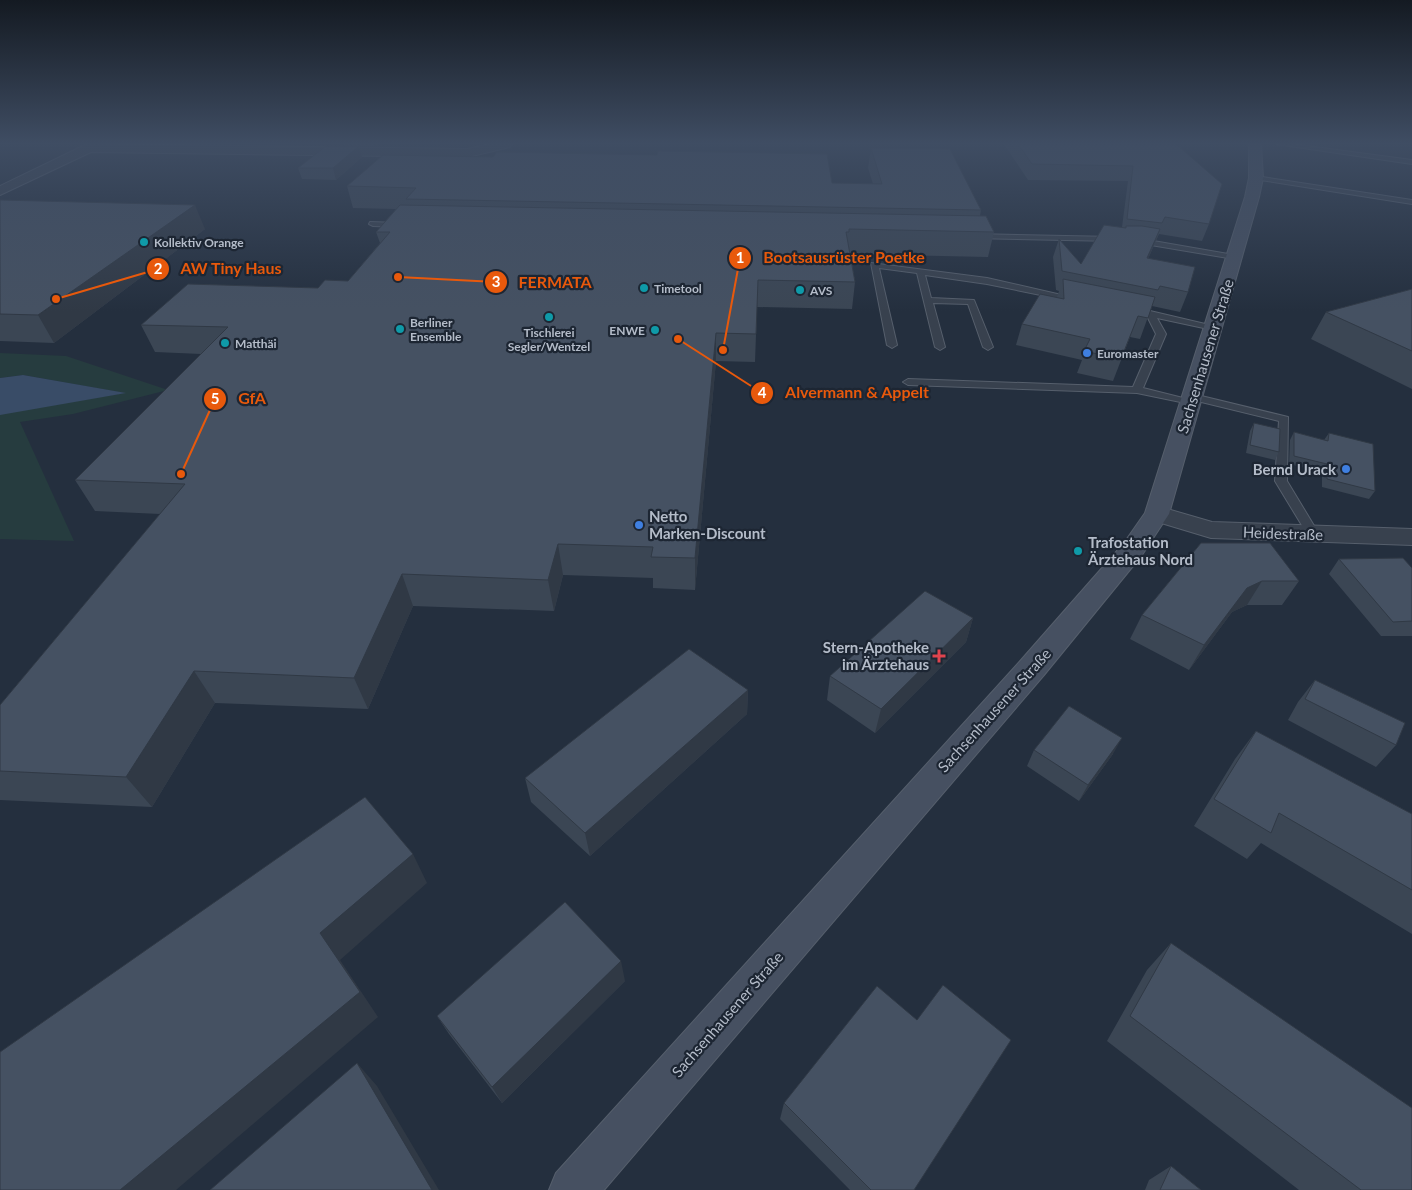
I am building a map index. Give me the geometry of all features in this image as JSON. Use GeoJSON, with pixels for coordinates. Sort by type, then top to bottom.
{"type":"FeatureCollection","features":[{"type":"Feature","properties":{"kind":"main road","name":"Sachsenhausener Straße"},"geometry":{"type":"LineString","coordinates":[[573,1190],[1033,668],[1133,549],[1157,514],[1250,200]]}},
{"type":"Feature","properties":{"kind":"street","name":"Heidestraße"},"geometry":{"type":"LineString","coordinates":[[1157,514],[1211,530],[1412,536]]}},
{"type":"Feature","properties":{"kind":"lane"},"geometry":{"type":"LineString","coordinates":[[1396,200],[1412,202]]}},
{"type":"Feature","properties":{"kind":"lane"},"geometry":{"type":"LineString","coordinates":[[374,224],[413,225]]}},
{"type":"Feature","properties":{"kind":"lane"},"geometry":{"type":"LineString","coordinates":[[962,236],[1136,240],[1234,257]]}},
{"type":"Feature","properties":{"kind":"lane"},"geometry":{"type":"LineString","coordinates":[[892,345],[874,265],[987,281],[1084,300]]}},
{"type":"Feature","properties":{"kind":"lane"},"geometry":{"type":"LineString","coordinates":[[920,271],[940,347]]}},
{"type":"Feature","properties":{"kind":"lane"},"geometry":{"type":"LineString","coordinates":[[928,300],[972,302],[988,348]]}},
{"type":"Feature","properties":{"kind":"lane"},"geometry":{"type":"LineString","coordinates":[[1122,308],[1213,327]]}},
{"type":"Feature","properties":{"kind":"lane"},"geometry":{"type":"LineString","coordinates":[[1137,390],[1161,334],[1151,314]]}},
{"type":"Feature","properties":{"kind":"lane"},"geometry":{"type":"LineString","coordinates":[[908,382],[1137,390],[1284,418],[1281,482],[1313,534]]}},
{"type":"Feature","properties":{"kind":"green space"},"geometry":{"type":"Polygon","coordinates":[[[0,353],[66,356],[168,390],[73,414],[20,422],[74,541],[0,539],[0,414],[124,393],[23,375],[0,378],[0,353]]]}},
{"type":"Feature","properties":{"kind":"water"},"geometry":{"type":"Polygon","coordinates":[[[23,375],[126,393],[0,415],[0,378],[23,375]]]}},
{"type":"Feature","properties":{"kind":"building"},"geometry":{"type":"Polygon","coordinates":[[[0,200],[195,205],[38,315],[0,314],[0,200]]]}},
{"type":"Feature","properties":{"kind":"building"},"geometry":{"type":"Polygon","coordinates":[[[434,200],[976,200],[981,210],[434,200]]]}},
{"type":"Feature","properties":{"kind":"building"},"geometry":{"type":"Polygon","coordinates":[[[1129,200],[1217,200],[1209,224],[1165,217],[1162,223],[1127,219],[1129,200]]]}},
{"type":"Feature","properties":{"kind":"building"},"geometry":{"type":"Polygon","coordinates":[[[400,205],[986,216],[994,232],[849,229],[849,232],[846,232],[855,282],[758,280],[756,334],[716,333],[695,558],[651,557],[653,547],[558,544],[548,580],[402,574],[354,678],[194,671],[126,777],[0,771],[0,705],[185,484],[75,480],[228,327],[141,325],[188,284],[318,288],[325,280],[348,281],[390,232],[376,232],[400,205]]]}},
{"type":"Feature","properties":{"kind":"building"},"geometry":{"type":"Polygon","coordinates":[[[1104,225],[1126,228],[1126,226],[1142,226],[1160,229],[1147,258],[1195,267],[1188,292],[1160,286],[1158,290],[1062,271],[1059,239],[1081,264],[1104,225]]]}},
{"type":"Feature","properties":{"kind":"building"},"geometry":{"type":"Polygon","coordinates":[[[1063,279],[1155,297],[1148,318],[1138,316],[1121,359],[1084,351],[1090,339],[1022,324],[1040,294],[1064,299],[1063,279]]]}},
{"type":"Feature","properties":{"kind":"building"},"geometry":{"type":"Polygon","coordinates":[[[1412,289],[1412,351],[1326,312],[1412,289]]]}},
{"type":"Feature","properties":{"kind":"building"},"geometry":{"type":"Polygon","coordinates":[[[1254,423],[1280,429],[1279,452],[1250,445],[1254,423]]]}},
{"type":"Feature","properties":{"kind":"building"},"geometry":{"type":"Polygon","coordinates":[[[1294,432],[1328,441],[1329,433],[1373,444],[1375,491],[1327,479],[1327,464],[1294,456],[1294,432]]]}},
{"type":"Feature","properties":{"kind":"building"},"geometry":{"type":"Polygon","coordinates":[[[1201,543],[1270,543],[1299,581],[1262,581],[1247,588],[1204,645],[1142,615],[1201,543]]]}},
{"type":"Feature","properties":{"kind":"building"},"geometry":{"type":"Polygon","coordinates":[[[1403,558],[1412,568],[1412,621],[1393,622],[1339,559],[1403,558]]]}},
{"type":"Feature","properties":{"kind":"building"},"geometry":{"type":"Polygon","coordinates":[[[925,591],[973,618],[881,709],[830,676],[925,591]]]}},
{"type":"Feature","properties":{"kind":"building"},"geometry":{"type":"Polygon","coordinates":[[[689,649],[748,690],[585,833],[525,778],[689,649]]]}},
{"type":"Feature","properties":{"kind":"building"},"geometry":{"type":"Polygon","coordinates":[[[1315,680],[1405,723],[1396,745],[1305,699],[1315,680]]]}},
{"type":"Feature","properties":{"kind":"building"},"geometry":{"type":"Polygon","coordinates":[[[1069,706],[1122,738],[1088,785],[1034,750],[1069,706]]]}},
{"type":"Feature","properties":{"kind":"building"},"geometry":{"type":"Polygon","coordinates":[[[1256,731],[1412,814],[1412,890],[1279,813],[1271,833],[1214,799],[1256,731]]]}},
{"type":"Feature","properties":{"kind":"building"},"geometry":{"type":"Polygon","coordinates":[[[365,797],[413,854],[320,933],[360,992],[120,1190],[0,1190],[0,1052],[365,797]]]}},
{"type":"Feature","properties":{"kind":"building"},"geometry":{"type":"Polygon","coordinates":[[[565,902],[621,961],[492,1087],[437,1016],[565,902]]]}},
{"type":"Feature","properties":{"kind":"building"},"geometry":{"type":"Polygon","coordinates":[[[1171,943],[1412,1108],[1412,1190],[1361,1190],[1130,1016],[1171,943]]]}},
{"type":"Feature","properties":{"kind":"building"},"geometry":{"type":"Polygon","coordinates":[[[943,985],[1011,1040],[914,1190],[871,1190],[784,1103],[877,986],[917,1020],[943,985]]]}},
{"type":"Feature","properties":{"kind":"building"},"geometry":{"type":"Polygon","coordinates":[[[357,1063],[432,1190],[210,1190],[357,1063]]]}},
{"type":"Feature","properties":{"kind":"building"},"geometry":{"type":"Polygon","coordinates":[[[1171,1166],[1201,1190],[1160,1190],[1171,1166]]]}},
{"type":"Feature","properties":{"kind":"place","name":"Kollektiv Orange"},"geometry":{"type":"Point","coordinates":[144,242]}},
{"type":"Feature","properties":{"kind":"place","name":"FERMATA"},"geometry":{"type":"Point","coordinates":[398,277]}},
{"type":"Feature","properties":{"kind":"place","name":"Timetool"},"geometry":{"type":"Point","coordinates":[644,288]}},
{"type":"Feature","properties":{"kind":"place","name":"AVS"},"geometry":{"type":"Point","coordinates":[800,290]}},
{"type":"Feature","properties":{"kind":"place","name":"AW Tiny Haus"},"geometry":{"type":"Point","coordinates":[56,299]}},
{"type":"Feature","properties":{"kind":"place","name":"Tischlerei Segler/Wentzel"},"geometry":{"type":"Point","coordinates":[549,317]}},
{"type":"Feature","properties":{"kind":"place","name":"Berliner Ensemble"},"geometry":{"type":"Point","coordinates":[400,329]}},
{"type":"Feature","properties":{"kind":"place","name":"ENWE"},"geometry":{"type":"Point","coordinates":[655,330]}},
{"type":"Feature","properties":{"kind":"place","name":"Alvermann & Appelt"},"geometry":{"type":"Point","coordinates":[678,339]}},
{"type":"Feature","properties":{"kind":"place","name":"Matthäi"},"geometry":{"type":"Point","coordinates":[225,343]}},
{"type":"Feature","properties":{"kind":"place","name":"Bootsausrüster Poetke"},"geometry":{"type":"Point","coordinates":[723,350]}},
{"type":"Feature","properties":{"kind":"place","name":"Euromaster"},"geometry":{"type":"Point","coordinates":[1087,353]}},
{"type":"Feature","properties":{"kind":"place","name":"Bernd Urack"},"geometry":{"type":"Point","coordinates":[1346,469]}},
{"type":"Feature","properties":{"kind":"place","name":"GfA"},"geometry":{"type":"Point","coordinates":[181,474]}},
{"type":"Feature","properties":{"kind":"place","name":"Netto Marken-Discount"},"geometry":{"type":"Point","coordinates":[639,525]}},
{"type":"Feature","properties":{"kind":"place","name":"Trafostation Ärztehaus Nord"},"geometry":{"type":"Point","coordinates":[1078,551]}},
{"type":"Feature","properties":{"kind":"place","name":"Stern-Apotheke im Ärztehaus"},"geometry":{"type":"Point","coordinates":[939,656]}}]}
